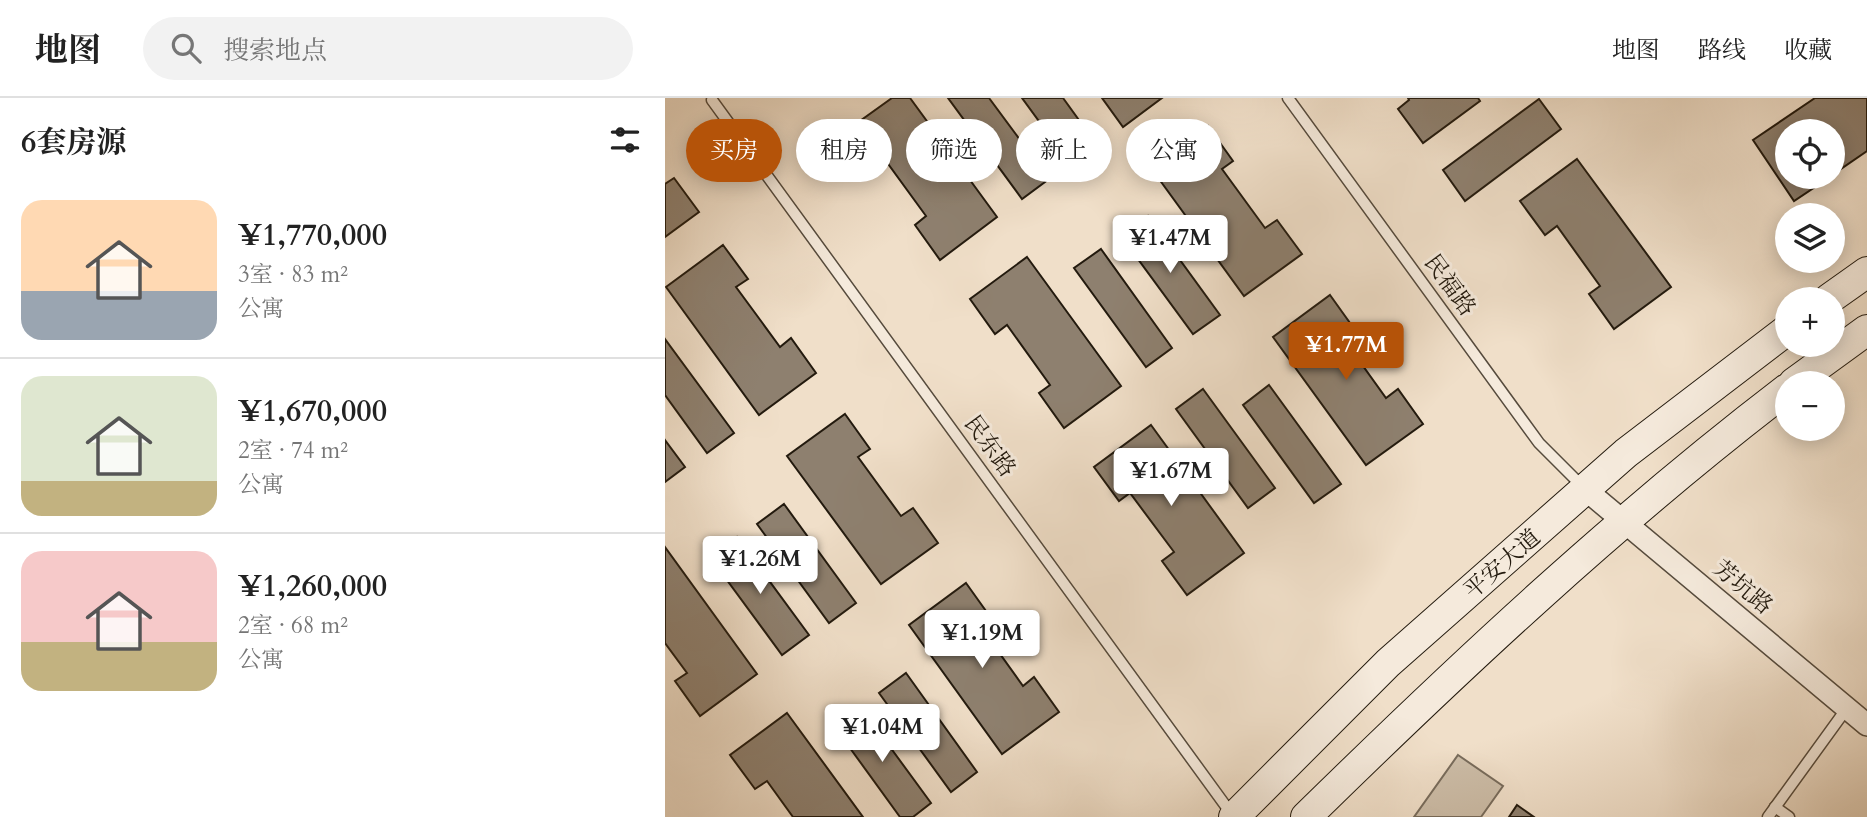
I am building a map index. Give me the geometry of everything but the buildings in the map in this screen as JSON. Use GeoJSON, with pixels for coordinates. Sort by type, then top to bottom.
{"type":"FeatureCollection","features":[{"type":"Feature","properties":{"kind":"main road"},"geometry":{"type":"LineString","coordinates":[[1845,288],[1867,272]]}},
{"type":"Feature","properties":{"kind":"main road"},"geometry":{"type":"LineString","coordinates":[[1811,371],[1867,330]]}},
{"type":"Feature","properties":{"kind":"main road","name":"平安大道"},"geometry":{"type":"LineString","coordinates":[[1234,817],[1388,663],[1626,453],[1775,339]]}},
{"type":"Feature","properties":{"kind":"main road"},"geometry":{"type":"LineString","coordinates":[[1306,817],[1427,698],[1679,473],[1775,398]]}},
{"type":"Feature","properties":{"kind":"street","name":"芳坑路"},"geometry":{"type":"LineString","coordinates":[[1586,490],[1867,725]]}},
{"type":"Feature","properties":{"kind":"lane","name":"民福路"},"geometry":{"type":"LineString","coordinates":[[1288,98],[1539,443],[1586,490]]}},
{"type":"Feature","properties":{"kind":"lane","name":"民东路"},"geometry":{"type":"LineString","coordinates":[[712,100],[1234,817]]}},
{"type":"Feature","properties":{"kind":"lane"},"geometry":{"type":"LineString","coordinates":[[1767,817],[1847,708]]}},
{"type":"Feature","properties":{"kind":"lane"},"geometry":{"type":"LineString","coordinates":[[1775,807],[1789,817]]}},
{"type":"Feature","properties":{"kind":"shaded area"},"geometry":{"type":"Polygon","coordinates":[[[1458,755],[1503,786],[1481,817],[1414,817],[1458,755]]]}}]}
